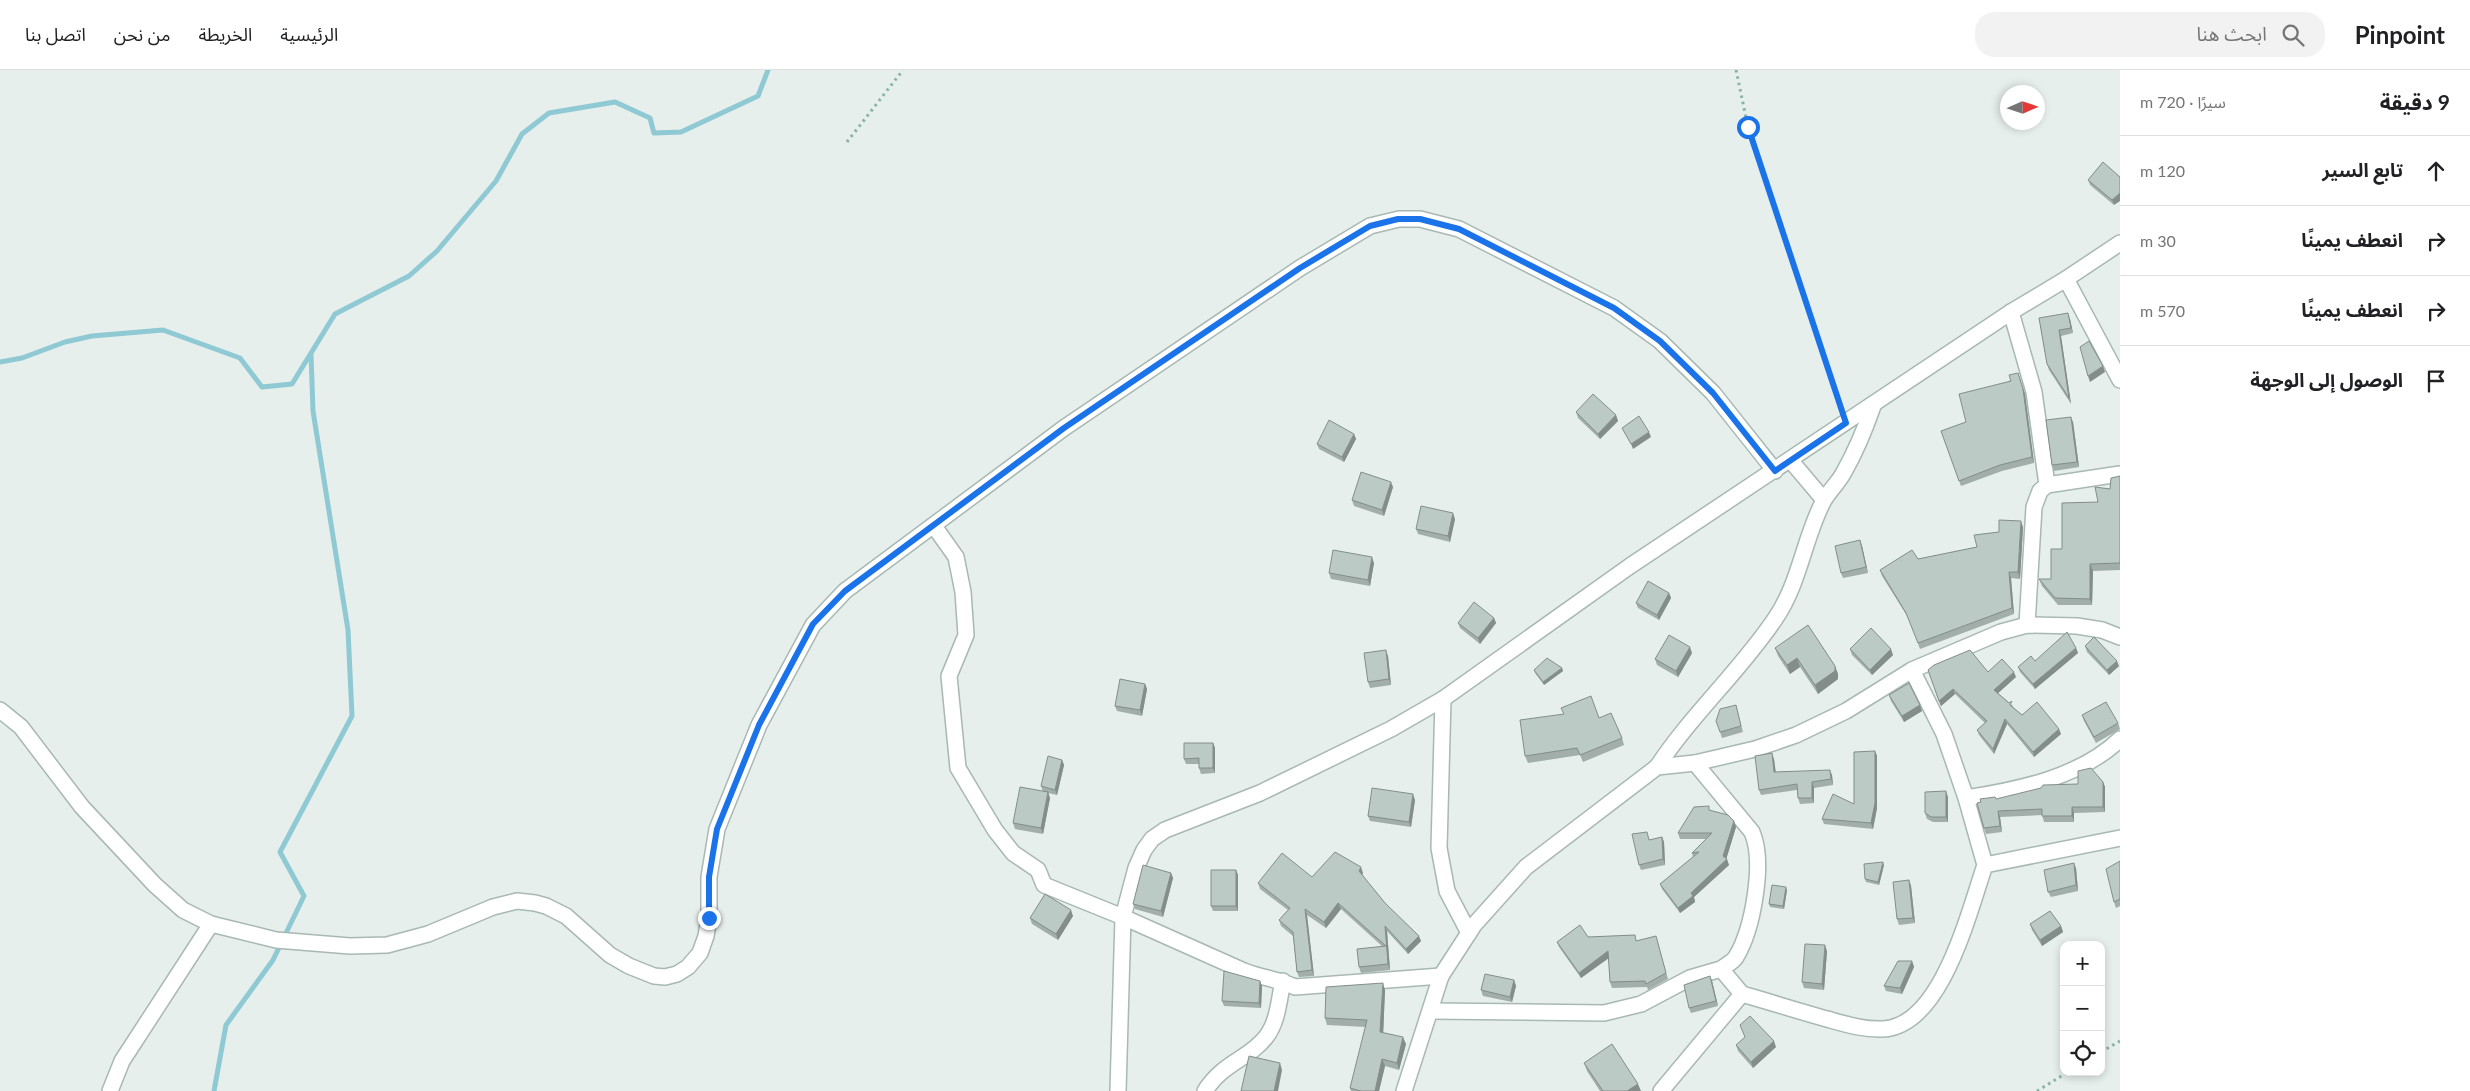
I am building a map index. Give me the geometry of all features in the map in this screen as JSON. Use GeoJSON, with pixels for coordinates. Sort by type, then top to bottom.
{"type":"FeatureCollection","features":[{"type":"Feature","properties":{"kind":"street"},"geometry":{"type":"LineString","coordinates":[[0,710],[21,727],[82,807],[155,885],[183,910],[211,924],[244,934],[276,940],[350,946],[386,945],[428,934],[493,907],[517,902],[535,903],[566,916],[610,955],[629,966],[654,976],[677,974],[688,967],[700,953],[706,936],[709,877],[717,829],[759,725],[813,624],[845,591],[1064,428],[1292,274],[1370,226],[1398,219],[1420,219],[1459,229],[1614,308],[1660,341],[1713,393],[1775,471]]}},
{"type":"Feature","properties":{"kind":"street"},"geometry":{"type":"LineString","coordinates":[[1118,1091],[1123,917],[1136,868],[1144,850],[1152,839],[1165,830],[1260,793],[1391,729],[1443,699],[1630,566],[1873,406],[2011,312],[2066,279],[2120,243]]}},
{"type":"Feature","properties":{"kind":"street"},"geometry":{"type":"LineString","coordinates":[[2066,279],[2120,380]]}},
{"type":"Feature","properties":{"kind":"street"},"geometry":{"type":"LineString","coordinates":[[2011,312],[2034,392],[2047,485]]}},
{"type":"Feature","properties":{"kind":"street"},"geometry":{"type":"LineString","coordinates":[[1404,1091],[1441,976],[1469,933],[1498,896],[1526,867],[1657,767],[1673,743],[1751,651],[1776,617],[1787,598],[1824,500],[1843,474],[1860,441],[1873,406]]}},
{"type":"Feature","properties":{"kind":"street"},"geometry":{"type":"LineString","coordinates":[[1791,460],[1824,500]]}},
{"type":"Feature","properties":{"kind":"street"},"geometry":{"type":"LineString","coordinates":[[2026,625],[2034,507],[2040,491],[2047,485],[2120,474]]}},
{"type":"Feature","properties":{"kind":"street"},"geometry":{"type":"LineString","coordinates":[[934,526],[956,557],[963,592],[966,636],[949,676],[958,768],[995,830],[1013,853],[1038,870],[1044,885],[1123,917],[1263,979],[1283,981],[1295,987],[1441,976]]}},
{"type":"Feature","properties":{"kind":"street"},"geometry":{"type":"LineString","coordinates":[[1657,767],[1695,763],[1755,749],[1796,735],[1846,711],[1912,670],[2001,632],[2026,625],[2077,626],[2102,630],[2120,637]]}},
{"type":"Feature","properties":{"kind":"street"},"geometry":{"type":"LineString","coordinates":[[1721,969],[1742,994],[1861,1028],[1883,1029],[1910,1021],[1929,1000],[1957,948],[1985,865],[1966,798],[1944,734],[1912,670]]}},
{"type":"Feature","properties":{"kind":"street"},"geometry":{"type":"LineString","coordinates":[[1443,699],[1439,848],[1447,891],[1469,933]]}},
{"type":"Feature","properties":{"kind":"street"},"geometry":{"type":"LineString","coordinates":[[1966,798],[2001,792],[2065,772],[2093,758],[2120,739]]}},
{"type":"Feature","properties":{"kind":"street"},"geometry":{"type":"LineString","coordinates":[[1431,1011],[1604,1013],[1641,1004],[1690,978],[1721,969],[1735,958],[1747,934],[1759,870],[1759,855],[1752,832],[1695,763]]}},
{"type":"Feature","properties":{"kind":"street"},"geometry":{"type":"LineString","coordinates":[[1985,865],[2120,838]]}},
{"type":"Feature","properties":{"kind":"street"},"geometry":{"type":"LineString","coordinates":[[110,1091],[122,1061],[211,924]]}},
{"type":"Feature","properties":{"kind":"street"},"geometry":{"type":"LineString","coordinates":[[1205,1091],[1220,1071],[1266,1036],[1275,1021],[1283,981]]}},
{"type":"Feature","properties":{"kind":"street"},"geometry":{"type":"LineString","coordinates":[[1661,1091],[1742,994]]}},
{"type":"Feature","properties":{"kind":"path"},"geometry":{"type":"LineString","coordinates":[[846,142],[903,70]]}},
{"type":"Feature","properties":{"kind":"path"},"geometry":{"type":"LineString","coordinates":[[1736,70],[1748,127],[1846,423]]}},
{"type":"Feature","properties":{"kind":"path"},"geometry":{"type":"LineString","coordinates":[[2105,1050],[2120,1041]]}},
{"type":"Feature","properties":{"kind":"path"},"geometry":{"type":"LineString","coordinates":[[2037,1091],[2061,1076]]}},
{"type":"Feature","properties":{"kind":"building"},"geometry":{"type":"Polygon","coordinates":[[[2103,162],[2120,177],[2120,193],[2112,200],[2088,180],[2103,162]]]}},
{"type":"Feature","properties":{"kind":"building"},"geometry":{"type":"Polygon","coordinates":[[[2068,313],[2071,328],[2059,330],[2069,398],[2047,364],[2039,318],[2068,313]]]}},
{"type":"Feature","properties":{"kind":"building"},"geometry":{"type":"Polygon","coordinates":[[[2089,341],[2103,366],[2088,376],[2080,347],[2089,341]]]}},
{"type":"Feature","properties":{"kind":"building"},"geometry":{"type":"Polygon","coordinates":[[[2018,373],[2023,389],[2032,457],[2000,465],[1959,481],[1941,431],[1966,422],[1959,394],[2011,381],[2009,375],[2018,373]]]}},
{"type":"Feature","properties":{"kind":"building"},"geometry":{"type":"Polygon","coordinates":[[[1593,394],[1616,415],[1598,434],[1576,412],[1593,394]]]}},
{"type":"Feature","properties":{"kind":"building"},"geometry":{"type":"Polygon","coordinates":[[[1639,416],[1649,432],[1631,444],[1622,428],[1639,416]]]}},
{"type":"Feature","properties":{"kind":"building"},"geometry":{"type":"Polygon","coordinates":[[[2071,417],[2077,462],[2052,465],[2046,420],[2071,417]]]}},
{"type":"Feature","properties":{"kind":"building"},"geometry":{"type":"Polygon","coordinates":[[[1329,420],[1354,434],[1342,457],[1317,444],[1329,420]]]}},
{"type":"Feature","properties":{"kind":"building"},"geometry":{"type":"Polygon","coordinates":[[[1361,472],[1391,482],[1382,510],[1352,500],[1361,472]]]}},
{"type":"Feature","properties":{"kind":"building"},"geometry":{"type":"Polygon","coordinates":[[[2120,476],[2120,563],[2090,564],[2090,599],[2055,598],[2039,579],[2051,579],[2051,549],[2062,549],[2062,503],[2098,502],[2095,487],[2110,489],[2111,478],[2120,476]]]}},
{"type":"Feature","properties":{"kind":"building"},"geometry":{"type":"Polygon","coordinates":[[[1421,506],[1453,513],[1448,536],[1416,529],[1421,506]]]}},
{"type":"Feature","properties":{"kind":"building"},"geometry":{"type":"Polygon","coordinates":[[[1999,520],[2021,521],[2018,572],[2009,572],[2012,608],[1918,643],[1906,613],[1880,570],[1912,550],[1918,559],[1977,547],[1974,535],[1999,532],[1999,520]]]}},
{"type":"Feature","properties":{"kind":"building"},"geometry":{"type":"Polygon","coordinates":[[[1860,540],[1866,567],[1841,573],[1835,546],[1860,540]]]}},
{"type":"Feature","properties":{"kind":"building"},"geometry":{"type":"Polygon","coordinates":[[[1333,550],[1372,557],[1368,580],[1329,573],[1333,550]]]}},
{"type":"Feature","properties":{"kind":"building"},"geometry":{"type":"Polygon","coordinates":[[[1648,581],[1669,593],[1657,615],[1636,603],[1648,581]]]}},
{"type":"Feature","properties":{"kind":"building"},"geometry":{"type":"Polygon","coordinates":[[[1474,602],[1494,618],[1478,638],[1458,623],[1474,602]]]}},
{"type":"Feature","properties":{"kind":"building"},"geometry":{"type":"Polygon","coordinates":[[[1808,625],[1835,666],[1835,671],[1815,685],[1797,658],[1787,665],[1775,648],[1808,625]]]}},
{"type":"Feature","properties":{"kind":"building"},"geometry":{"type":"Polygon","coordinates":[[[1871,628],[1891,649],[1870,670],[1850,649],[1871,628]]]}},
{"type":"Feature","properties":{"kind":"building"},"geometry":{"type":"Polygon","coordinates":[[[2067,632],[2076,648],[2033,684],[2018,667],[2031,656],[2035,661],[2067,632]]]}},
{"type":"Feature","properties":{"kind":"building"},"geometry":{"type":"Polygon","coordinates":[[[1669,635],[1690,647],[1676,671],[1655,659],[1669,635]]]}},
{"type":"Feature","properties":{"kind":"building"},"geometry":{"type":"Polygon","coordinates":[[[2094,637],[2117,661],[2107,670],[2085,646],[2094,637]]]}},
{"type":"Feature","properties":{"kind":"building"},"geometry":{"type":"Polygon","coordinates":[[[1386,650],[1389,679],[1368,682],[1364,653],[1386,650]]]}},
{"type":"Feature","properties":{"kind":"building"},"geometry":{"type":"Polygon","coordinates":[[[1970,650],[1988,672],[2002,659],[2014,672],[1994,690],[2009,703],[2012,701],[2010,705],[2022,715],[2037,702],[2059,729],[2033,752],[2005,719],[1993,749],[1977,730],[1987,721],[1953,689],[1939,701],[1928,670],[1934,665],[1970,650]]]}},
{"type":"Feature","properties":{"kind":"building"},"geometry":{"type":"Polygon","coordinates":[[[1547,658],[1562,668],[1543,682],[1534,670],[1547,658]]]}},
{"type":"Feature","properties":{"kind":"building"},"geometry":{"type":"Polygon","coordinates":[[[1120,679],[1145,684],[1140,710],[1115,706],[1120,679]]]}},
{"type":"Feature","properties":{"kind":"building"},"geometry":{"type":"Polygon","coordinates":[[[1909,683],[1920,705],[1902,716],[1889,695],[1909,683]]]}},
{"type":"Feature","properties":{"kind":"building"},"geometry":{"type":"Polygon","coordinates":[[[1591,696],[1599,718],[1611,713],[1622,738],[1580,755],[1577,748],[1525,756],[1520,720],[1564,714],[1561,708],[1591,696]]]}},
{"type":"Feature","properties":{"kind":"building"},"geometry":{"type":"Polygon","coordinates":[[[2106,702],[2118,723],[2094,737],[2082,715],[2106,702]]]}},
{"type":"Feature","properties":{"kind":"building"},"geometry":{"type":"Polygon","coordinates":[[[1736,705],[1741,726],[1720,732],[1716,721],[1720,709],[1736,705]]]}},
{"type":"Feature","properties":{"kind":"building"},"geometry":{"type":"Polygon","coordinates":[[[1184,743],[1213,743],[1213,768],[1199,768],[1199,758],[1184,759],[1184,743]]]}},
{"type":"Feature","properties":{"kind":"building"},"geometry":{"type":"Polygon","coordinates":[[[1875,751],[1875,803],[1871,823],[1822,819],[1833,794],[1854,804],[1854,752],[1875,751]]]}},
{"type":"Feature","properties":{"kind":"building"},"geometry":{"type":"Polygon","coordinates":[[[1772,753],[1774,772],[1830,770],[1831,779],[1812,782],[1812,798],[1798,798],[1797,784],[1759,790],[1755,756],[1772,753]]]}},
{"type":"Feature","properties":{"kind":"building"},"geometry":{"type":"Polygon","coordinates":[[[1048,756],[1062,760],[1055,790],[1041,786],[1048,756]]]}},
{"type":"Feature","properties":{"kind":"building"},"geometry":{"type":"Polygon","coordinates":[[[2091,768],[2103,782],[2103,807],[2072,807],[2072,816],[2042,816],[2042,809],[1998,811],[2000,826],[1984,828],[1977,803],[1981,802],[1980,799],[1995,797],[1996,799],[2041,788],[2043,785],[2078,784],[2078,771],[2091,768]]]}},
{"type":"Feature","properties":{"kind":"building"},"geometry":{"type":"Polygon","coordinates":[[[1020,787],[1048,792],[1041,828],[1013,823],[1020,787]]]}},
{"type":"Feature","properties":{"kind":"building"},"geometry":{"type":"Polygon","coordinates":[[[1372,788],[1413,794],[1409,822],[1368,816],[1372,788]]]}},
{"type":"Feature","properties":{"kind":"building"},"geometry":{"type":"Polygon","coordinates":[[[1946,791],[1946,817],[1931,817],[1925,813],[1925,792],[1946,791]]]}},
{"type":"Feature","properties":{"kind":"building"},"geometry":{"type":"Polygon","coordinates":[[[1709,806],[1709,810],[1728,815],[1734,821],[1723,856],[1727,859],[1691,893],[1693,896],[1678,908],[1660,884],[1699,852],[1692,853],[1712,833],[1678,833],[1694,807],[1709,806]]]}},
{"type":"Feature","properties":{"kind":"building"},"geometry":{"type":"Polygon","coordinates":[[[1647,832],[1649,840],[1662,837],[1663,859],[1639,865],[1632,834],[1647,832]]]}},
{"type":"Feature","properties":{"kind":"building"},"geometry":{"type":"Polygon","coordinates":[[[1335,852],[1361,867],[1359,871],[1385,903],[1419,936],[1406,949],[1385,926],[1388,964],[1359,967],[1357,949],[1386,946],[1338,903],[1324,922],[1305,909],[1312,970],[1297,972],[1293,932],[1279,920],[1290,908],[1258,883],[1282,853],[1312,877],[1335,852]]]}},
{"type":"Feature","properties":{"kind":"building"},"geometry":{"type":"Polygon","coordinates":[[[2120,861],[2120,899],[2114,902],[2106,869],[2120,861]]]}},
{"type":"Feature","properties":{"kind":"building"},"geometry":{"type":"Polygon","coordinates":[[[1883,862],[1878,882],[1865,879],[1864,864],[1883,862]]]}},
{"type":"Feature","properties":{"kind":"building"},"geometry":{"type":"Polygon","coordinates":[[[2074,863],[2076,885],[2048,892],[2044,870],[2074,863]]]}},
{"type":"Feature","properties":{"kind":"building"},"geometry":{"type":"Polygon","coordinates":[[[1143,865],[1171,873],[1161,911],[1133,904],[1143,865]]]}},
{"type":"Feature","properties":{"kind":"building"},"geometry":{"type":"Polygon","coordinates":[[[1211,870],[1236,870],[1236,906],[1211,906],[1211,870]]]}},
{"type":"Feature","properties":{"kind":"building"},"geometry":{"type":"Polygon","coordinates":[[[1909,880],[1913,918],[1897,919],[1893,882],[1909,880]]]}},
{"type":"Feature","properties":{"kind":"building"},"geometry":{"type":"Polygon","coordinates":[[[1772,885],[1786,887],[1783,906],[1769,904],[1772,885]]]}},
{"type":"Feature","properties":{"kind":"building"},"geometry":{"type":"Polygon","coordinates":[[[1045,894],[1071,910],[1056,934],[1030,918],[1045,894]]]}},
{"type":"Feature","properties":{"kind":"building"},"geometry":{"type":"Polygon","coordinates":[[[2050,911],[2061,926],[2040,940],[2030,924],[2050,911]]]}},
{"type":"Feature","properties":{"kind":"building"},"geometry":{"type":"Polygon","coordinates":[[[1580,925],[1588,937],[1635,935],[1636,941],[1656,936],[1666,973],[1646,984],[1645,981],[1610,982],[1608,951],[1579,973],[1557,942],[1580,925]]]}},
{"type":"Feature","properties":{"kind":"building"},"geometry":{"type":"Polygon","coordinates":[[[1805,944],[1825,945],[1822,984],[1802,982],[1805,944]]]}},
{"type":"Feature","properties":{"kind":"building"},"geometry":{"type":"Polygon","coordinates":[[[1898,961],[1912,961],[1900,988],[1884,986],[1898,961]]]}},
{"type":"Feature","properties":{"kind":"building"},"geometry":{"type":"Polygon","coordinates":[[[1224,971],[1260,981],[1259,1003],[1222,1001],[1224,971]]]}},
{"type":"Feature","properties":{"kind":"building"},"geometry":{"type":"Polygon","coordinates":[[[1485,974],[1514,980],[1510,997],[1481,990],[1485,974]]]}},
{"type":"Feature","properties":{"kind":"building"},"geometry":{"type":"Polygon","coordinates":[[[1710,976],[1716,1001],[1689,1008],[1684,985],[1710,976]]]}},
{"type":"Feature","properties":{"kind":"building"},"geometry":{"type":"Polygon","coordinates":[[[1383,983],[1380,1032],[1403,1037],[1397,1063],[1382,1059],[1375,1091],[1361,1091],[1350,1088],[1367,1020],[1325,1018],[1326,987],[1383,983]]]}},
{"type":"Feature","properties":{"kind":"building"},"geometry":{"type":"Polygon","coordinates":[[[1750,1016],[1774,1041],[1751,1062],[1736,1045],[1745,1037],[1740,1025],[1750,1016]]]}},
{"type":"Feature","properties":{"kind":"building"},"geometry":{"type":"Polygon","coordinates":[[[1612,1044],[1638,1084],[1627,1091],[1603,1091],[1584,1063],[1612,1044]]]}},
{"type":"Feature","properties":{"kind":"building"},"geometry":{"type":"Polygon","coordinates":[[[1249,1056],[1280,1063],[1274,1091],[1241,1091],[1249,1056]]]}},
{"type":"Feature","properties":{"kind":"waterway"},"geometry":{"type":"LineString","coordinates":[[0,362],[22,358],[65,342],[92,336],[163,330],[240,358],[262,387],[292,384],[335,314],[409,276],[437,251],[496,181],[522,134],[549,113],[615,102],[650,118],[654,133],[681,132],[758,96],[768,70]]}},
{"type":"Feature","properties":{"kind":"waterway"},"geometry":{"type":"LineString","coordinates":[[214,1091],[226,1025],[273,960],[304,896],[280,852],[352,716],[348,630],[313,411],[311,354]]}},
{"type":"Feature","properties":{"kind":"route"},"geometry":{"type":"LineString","coordinates":[[709,918],[709,877],[717,829],[759,725],[813,624],[845,591],[874,568],[934,526],[1064,428],[1155,364],[1300,268],[1370,226],[1398,219],[1420,219],[1459,229],[1614,308],[1660,341],[1713,393],[1775,471],[1846,423],[1748,127]]}}]}
